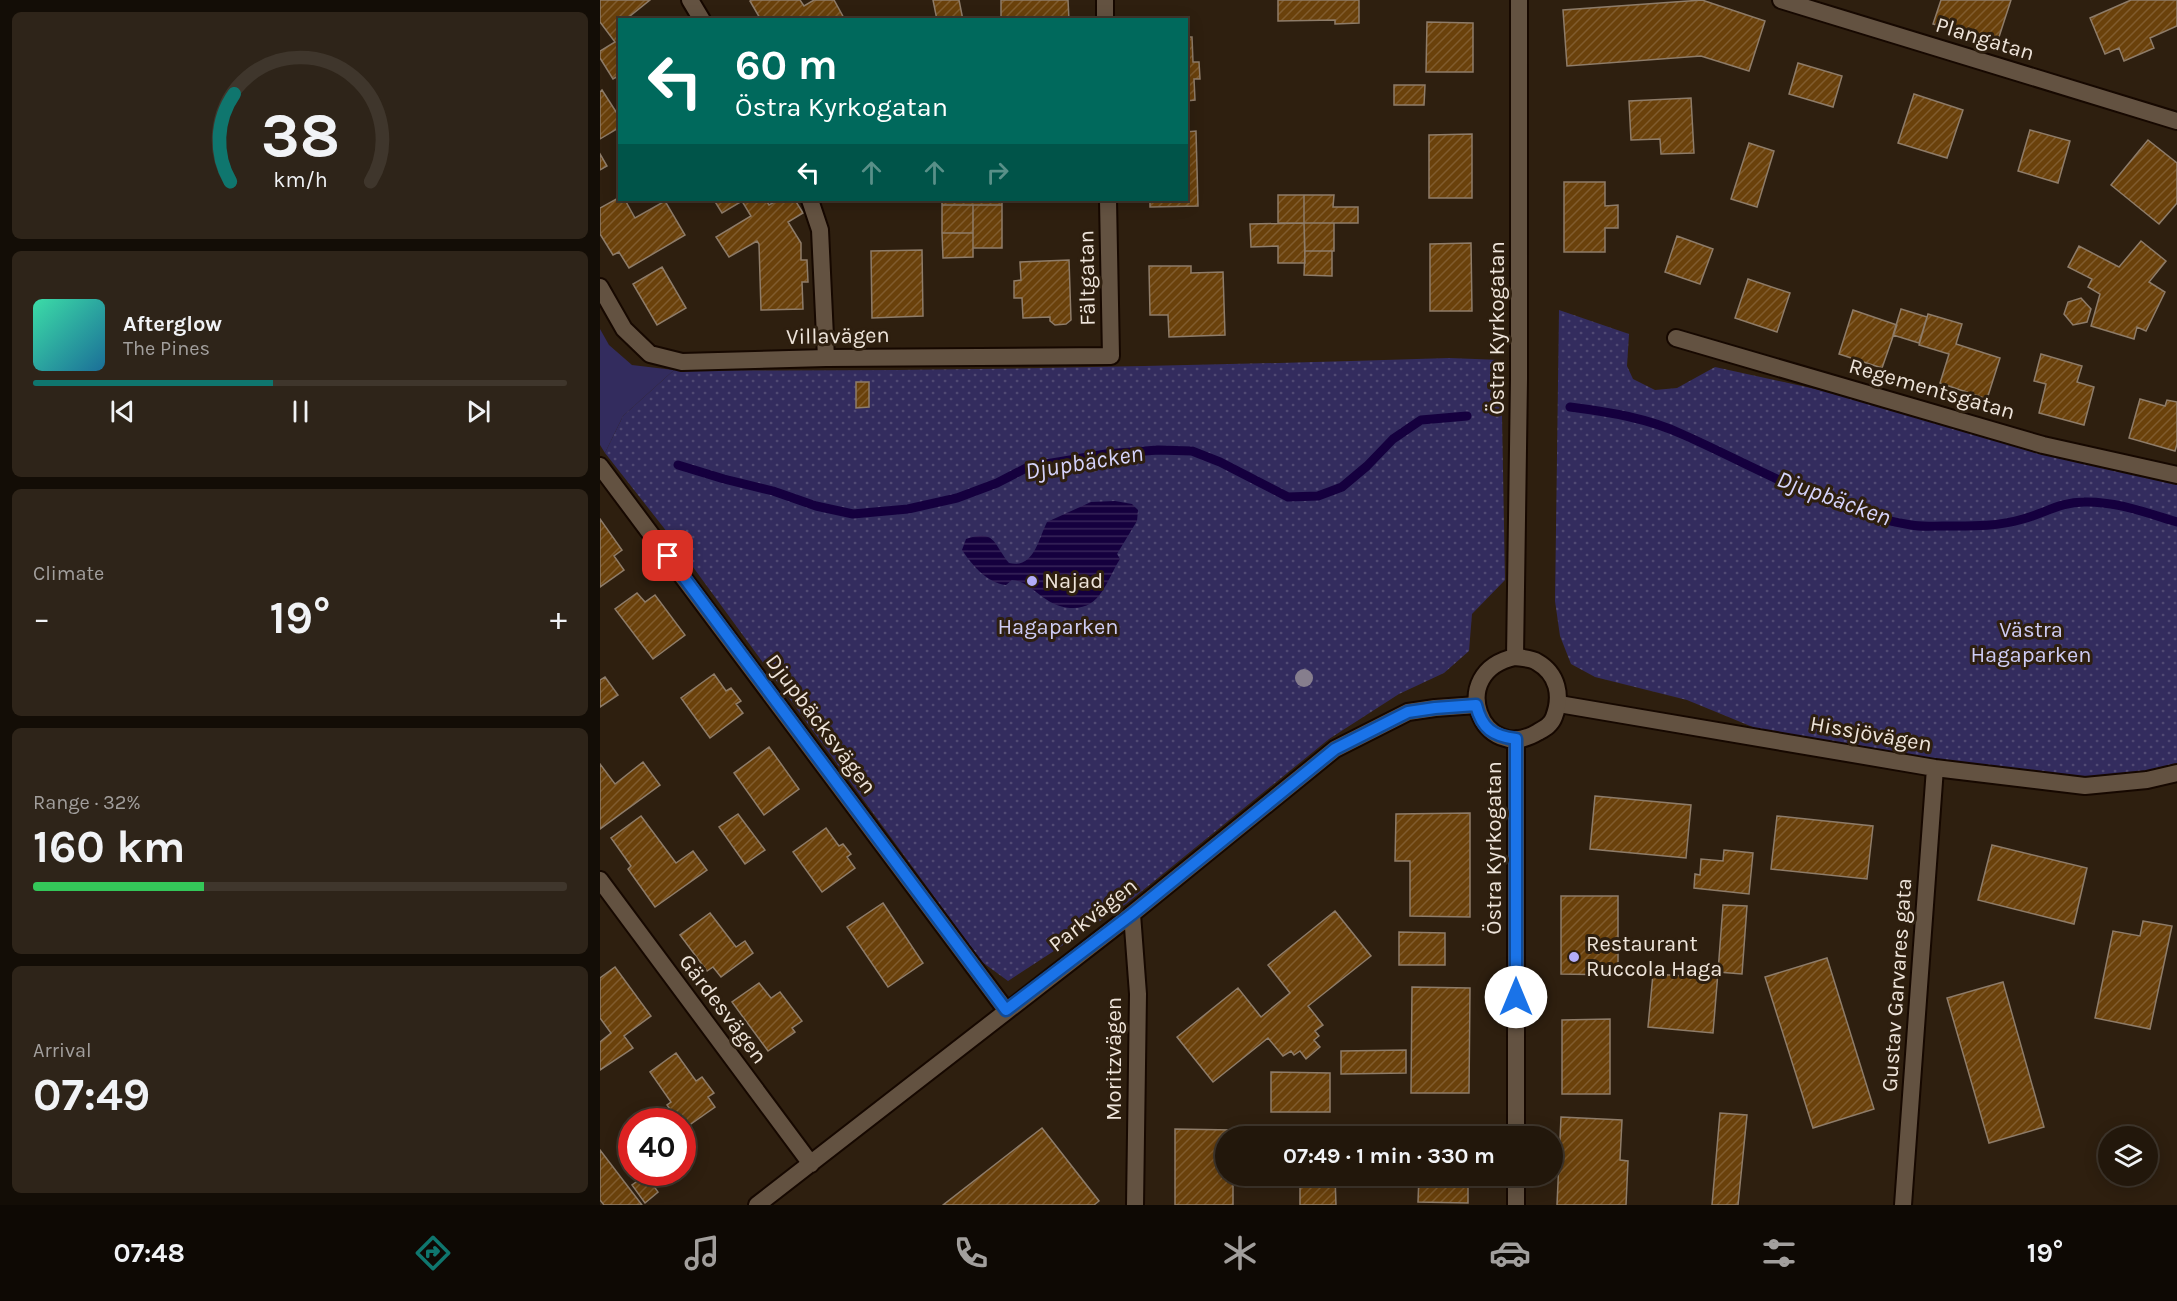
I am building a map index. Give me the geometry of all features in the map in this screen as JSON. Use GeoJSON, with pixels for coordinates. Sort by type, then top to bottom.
{"type":"FeatureCollection","features":[{"type":"Feature","properties":{"kind":"street"},"geometry":{"type":"LineString","coordinates":[[690,0],[701,18]]}},
{"type":"Feature","properties":{"kind":"street"},"geometry":{"type":"LineString","coordinates":[[1105,0],[1105,18]]}},
{"type":"Feature","properties":{"kind":"street","name":"Östra Kyrkogatan"},"geometry":{"type":"LineString","coordinates":[[1515,657],[1519,379],[1519,0]]}},
{"type":"Feature","properties":{"kind":"street","name":"Plangatan"},"geometry":{"type":"LineString","coordinates":[[1781,0],[2177,121]]}},
{"type":"Feature","properties":{"kind":"street"},"geometry":{"type":"LineString","coordinates":[[810,201],[820,230],[826,358]]}},
{"type":"Feature","properties":{"kind":"street","name":"Fältgatan"},"geometry":{"type":"LineString","coordinates":[[1108,201],[1111,356]]}},
{"type":"Feature","properties":{"kind":"street","name":"Villavägen"},"geometry":{"type":"LineString","coordinates":[[600,288],[624,329],[650,354],[682,362],[826,358],[1111,356]]}},
{"type":"Feature","properties":{"kind":"street","name":"Regementsgatan"},"geometry":{"type":"LineString","coordinates":[[1676,338],[2043,445],[2177,475]]}},
{"type":"Feature","properties":{"kind":"street","name":"Djupbäcksvägen"},"geometry":{"type":"LineString","coordinates":[[600,466],[1006,1010]]}},
{"type":"Feature","properties":{"kind":"street"},"geometry":{"type":"LineString","coordinates":[[1476,705],[1478,684],[1488,669],[1503,659],[1515,657],[1536,661],[1549,671],[1557,683],[1559,704]]}},
{"type":"Feature","properties":{"kind":"street","name":"Östra Kyrkogatan"},"geometry":{"type":"LineString","coordinates":[[1476,705],[1479,716],[1488,728],[1498,736],[1516,739],[1529,738],[1552,724],[1559,704]]}},
{"type":"Feature","properties":{"kind":"street","name":"Hissjövägen"},"geometry":{"type":"LineString","coordinates":[[1559,704],[1935,768],[2085,786],[2147,780],[2177,773]]}},
{"type":"Feature","properties":{"kind":"street","name":"Parkvägen"},"geometry":{"type":"LineString","coordinates":[[757,1205],[1132,914],[1335,749],[1408,712],[1476,705]]}},
{"type":"Feature","properties":{"kind":"street","name":"Östra Kyrkogatan"},"geometry":{"type":"LineString","coordinates":[[1516,739],[1516,1126]]}},
{"type":"Feature","properties":{"kind":"street","name":"Gustav Garvares gata"},"geometry":{"type":"LineString","coordinates":[[1903,1205],[1935,768]]}},
{"type":"Feature","properties":{"kind":"street","name":"Gärdesvägen"},"geometry":{"type":"LineString","coordinates":[[600,880],[810,1164]]}},
{"type":"Feature","properties":{"kind":"street","name":"Moritzvägen"},"geometry":{"type":"LineString","coordinates":[[1132,914],[1138,994],[1135,1205]]}},
{"type":"Feature","properties":{"kind":"street"},"geometry":{"type":"LineString","coordinates":[[1516,1186],[1516,1205]]}},
{"type":"Feature","properties":{"kind":"green space","name":"Västra Hagaparken"},"geometry":{"type":"Polygon","coordinates":[[[1559,310],[1629,334],[1627,366],[1633,379],[1655,390],[1677,388],[1715,367],[1956,420],[2177,475],[2177,773],[2085,786],[1789,742],[1687,700],[1595,677],[1571,664],[1560,636],[1555,601],[1559,310]]]}},
{"type":"Feature","properties":{"kind":"green space"},"geometry":{"type":"Polygon","coordinates":[[[600,329],[609,345],[632,365],[674,370],[623,416],[605,453],[600,445],[600,329]]]}},
{"type":"Feature","properties":{"kind":"green space","name":"Hagaparken"},"geometry":{"type":"Polygon","coordinates":[[[1449,358],[1501,360],[1505,580],[1472,614],[1469,651],[1444,673],[1399,694],[1329,739],[1126,904],[1008,981],[982,962],[671,537],[605,453],[623,416],[674,370],[1062,368],[1449,358]]]}},
{"type":"Feature","properties":{"kind":"shaded area"},"geometry":{"type":"Polygon","coordinates":[[[1115,501],[1132,504],[1138,510],[1137,521],[1117,554],[1120,559],[1101,593],[1089,604],[1080,607],[1070,608],[1054,604],[1020,582],[1012,580],[1006,585],[999,584],[986,577],[975,567],[962,550],[966,539],[983,536],[996,544],[1009,563],[1024,562],[1034,552],[1047,522],[1091,502],[1115,501]]]}},
{"type":"Feature","properties":{"kind":"building"},"geometry":{"type":"Polygon","coordinates":[[[600,0],[650,0],[628,18],[618,18],[618,76],[613,79],[600,58],[600,51],[615,42],[600,22],[600,0]]]}},
{"type":"Feature","properties":{"kind":"building"},"geometry":{"type":"Polygon","coordinates":[[[800,0],[804,6],[814,0],[834,0],[844,18],[760,18],[750,1],[800,0]]]}},
{"type":"Feature","properties":{"kind":"building"},"geometry":{"type":"Polygon","coordinates":[[[933,0],[959,0],[963,18],[937,18],[933,0]]]}},
{"type":"Feature","properties":{"kind":"building"},"geometry":{"type":"Polygon","coordinates":[[[1001,0],[1068,0],[1069,18],[1001,18],[1001,0]]]}},
{"type":"Feature","properties":{"kind":"building"},"geometry":{"type":"Polygon","coordinates":[[[1278,0],[1359,0],[1359,23],[1335,24],[1335,20],[1278,21],[1278,0]]]}},
{"type":"Feature","properties":{"kind":"building"},"geometry":{"type":"Polygon","coordinates":[[[1702,0],[1765,21],[1749,71],[1701,56],[1567,66],[1563,10],[1702,0]]]}},
{"type":"Feature","properties":{"kind":"building"},"geometry":{"type":"Polygon","coordinates":[[[1941,0],[2011,0],[1997,43],[1933,24],[1941,0]]]}},
{"type":"Feature","properties":{"kind":"building"},"geometry":{"type":"Polygon","coordinates":[[[2131,0],[2177,0],[2177,26],[2150,38],[2154,48],[2124,61],[2119,48],[2105,54],[2090,18],[2131,0]]]}},
{"type":"Feature","properties":{"kind":"building"},"geometry":{"type":"Polygon","coordinates":[[[1427,22],[1473,23],[1473,72],[1426,72],[1427,22]]]}},
{"type":"Feature","properties":{"kind":"building"},"geometry":{"type":"Polygon","coordinates":[[[1188,37],[1192,37],[1193,62],[1199,62],[1200,79],[1194,79],[1195,100],[1188,101],[1188,37]]]}},
{"type":"Feature","properties":{"kind":"building"},"geometry":{"type":"Polygon","coordinates":[[[1798,63],[1842,76],[1833,107],[1789,94],[1798,63]]]}},
{"type":"Feature","properties":{"kind":"building"},"geometry":{"type":"Polygon","coordinates":[[[1394,85],[1425,85],[1424,105],[1394,105],[1394,85]]]}},
{"type":"Feature","properties":{"kind":"building"},"geometry":{"type":"Polygon","coordinates":[[[602,90],[618,115],[618,128],[600,139],[600,92],[602,90]]]}},
{"type":"Feature","properties":{"kind":"building"},"geometry":{"type":"Polygon","coordinates":[[[1914,94],[1963,110],[1947,158],[1898,143],[1914,94]]]}},
{"type":"Feature","properties":{"kind":"building"},"geometry":{"type":"Polygon","coordinates":[[[1691,98],[1694,153],[1661,154],[1660,139],[1631,140],[1629,101],[1691,98]]]}},
{"type":"Feature","properties":{"kind":"building"},"geometry":{"type":"Polygon","coordinates":[[[2030,130],[2070,141],[2058,183],[2018,171],[2030,130]]]}},
{"type":"Feature","properties":{"kind":"building"},"geometry":{"type":"Polygon","coordinates":[[[1196,131],[1198,206],[1150,207],[1150,201],[1188,201],[1188,132],[1196,131]]]}},
{"type":"Feature","properties":{"kind":"building"},"geometry":{"type":"Polygon","coordinates":[[[1472,134],[1472,198],[1429,198],[1429,135],[1472,134]]]}},
{"type":"Feature","properties":{"kind":"building"},"geometry":{"type":"Polygon","coordinates":[[[2148,140],[2177,163],[2177,203],[2159,224],[2111,185],[2148,140]]]}},
{"type":"Feature","properties":{"kind":"building"},"geometry":{"type":"Polygon","coordinates":[[[1749,143],[1774,151],[1757,207],[1731,199],[1749,143]]]}},
{"type":"Feature","properties":{"kind":"building"},"geometry":{"type":"Polygon","coordinates":[[[600,154],[607,166],[600,170],[600,154]]]}},
{"type":"Feature","properties":{"kind":"building"},"geometry":{"type":"Polygon","coordinates":[[[1564,182],[1605,182],[1605,206],[1618,205],[1618,228],[1605,228],[1605,252],[1564,252],[1564,182]]]}},
{"type":"Feature","properties":{"kind":"building"},"geometry":{"type":"Polygon","coordinates":[[[1278,195],[1304,195],[1304,223],[1278,223],[1278,195]]]}},
{"type":"Feature","properties":{"kind":"building"},"geometry":{"type":"Polygon","coordinates":[[[1304,195],[1334,195],[1333,207],[1358,207],[1358,223],[1304,223],[1304,195]]]}},
{"type":"Feature","properties":{"kind":"building"},"geometry":{"type":"Polygon","coordinates":[[[618,198],[618,201],[626,201],[635,218],[665,201],[685,235],[629,268],[619,252],[613,255],[600,234],[600,208],[618,198]]]}},
{"type":"Feature","properties":{"kind":"building"},"geometry":{"type":"Polygon","coordinates":[[[715,201],[742,201],[722,213],[715,201]]]}},
{"type":"Feature","properties":{"kind":"building"},"geometry":{"type":"Polygon","coordinates":[[[742,201],[767,201],[769,205],[776,201],[796,201],[803,213],[788,222],[801,243],[801,260],[807,260],[808,282],[802,282],[803,309],[761,310],[759,244],[757,241],[729,257],[716,237],[751,216],[742,201]]]}},
{"type":"Feature","properties":{"kind":"building"},"geometry":{"type":"Polygon","coordinates":[[[942,201],[1002,201],[1002,205],[942,205],[942,201]]]}},
{"type":"Feature","properties":{"kind":"building"},"geometry":{"type":"Polygon","coordinates":[[[942,205],[973,205],[973,233],[942,233],[942,205]]]}},
{"type":"Feature","properties":{"kind":"building"},"geometry":{"type":"Polygon","coordinates":[[[973,205],[1002,205],[1002,248],[973,248],[973,205]]]}},
{"type":"Feature","properties":{"kind":"building"},"geometry":{"type":"Polygon","coordinates":[[[1304,223],[1334,223],[1334,251],[1305,251],[1304,223]]]}},
{"type":"Feature","properties":{"kind":"building"},"geometry":{"type":"Polygon","coordinates":[[[1304,223],[1305,263],[1278,263],[1278,246],[1251,247],[1250,224],[1304,223]]]}},
{"type":"Feature","properties":{"kind":"building"},"geometry":{"type":"Polygon","coordinates":[[[942,233],[973,233],[973,257],[943,258],[942,233]]]}},
{"type":"Feature","properties":{"kind":"building"},"geometry":{"type":"Polygon","coordinates":[[[1677,236],[1713,249],[1700,284],[1665,272],[1677,236]]]}},
{"type":"Feature","properties":{"kind":"building"},"geometry":{"type":"Polygon","coordinates":[[[2141,241],[2166,261],[2149,282],[2165,292],[2146,331],[2137,327],[2134,339],[2091,326],[2100,294],[2088,287],[2092,279],[2068,267],[2079,246],[2119,267],[2141,241]]]}},
{"type":"Feature","properties":{"kind":"building"},"geometry":{"type":"Polygon","coordinates":[[[1471,243],[1472,311],[1430,311],[1430,244],[1471,243]]]}},
{"type":"Feature","properties":{"kind":"building"},"geometry":{"type":"Polygon","coordinates":[[[922,250],[923,316],[872,318],[871,251],[922,250]]]}},
{"type":"Feature","properties":{"kind":"building"},"geometry":{"type":"Polygon","coordinates":[[[1305,251],[1332,251],[1332,276],[1304,275],[1305,251]]]}},
{"type":"Feature","properties":{"kind":"building"},"geometry":{"type":"Polygon","coordinates":[[[1069,260],[1071,320],[1066,324],[1055,325],[1050,321],[1050,317],[1023,318],[1022,298],[1014,298],[1014,281],[1021,280],[1020,262],[1069,260]]]}},
{"type":"Feature","properties":{"kind":"building"},"geometry":{"type":"Polygon","coordinates":[[[1149,266],[1191,266],[1191,273],[1223,272],[1225,335],[1169,337],[1168,315],[1150,315],[1149,266]]]}},
{"type":"Feature","properties":{"kind":"building"},"geometry":{"type":"Polygon","coordinates":[[[662,267],[686,308],[657,325],[633,284],[662,267]]]}},
{"type":"Feature","properties":{"kind":"building"},"geometry":{"type":"Polygon","coordinates":[[[1748,279],[1790,293],[1777,332],[1735,318],[1748,279]]]}},
{"type":"Feature","properties":{"kind":"building"},"geometry":{"type":"Polygon","coordinates":[[[2081,298],[2091,309],[2087,322],[2073,325],[2064,314],[2068,302],[2081,298]]]}},
{"type":"Feature","properties":{"kind":"building"},"geometry":{"type":"Polygon","coordinates":[[[1901,309],[1927,317],[1919,343],[1893,335],[1901,309]]]}},
{"type":"Feature","properties":{"kind":"building"},"geometry":{"type":"Polygon","coordinates":[[[1853,310],[1897,325],[1882,368],[1839,354],[1853,310]]]}},
{"type":"Feature","properties":{"kind":"building"},"geometry":{"type":"Polygon","coordinates":[[[1928,314],[1962,324],[1956,344],[2000,358],[1987,399],[1940,383],[1949,354],[1919,345],[1928,314]]]}},
{"type":"Feature","properties":{"kind":"building"},"geometry":{"type":"Polygon","coordinates":[[[2041,354],[2082,366],[2077,382],[2094,387],[2084,425],[2039,413],[2046,384],[2034,381],[2041,354]]]}},
{"type":"Feature","properties":{"kind":"building"},"geometry":{"type":"Polygon","coordinates":[[[856,382],[869,382],[869,407],[856,408],[856,382]]]}},
{"type":"Feature","properties":{"kind":"building"},"geometry":{"type":"Polygon","coordinates":[[[2140,399],[2165,406],[2167,400],[2177,402],[2175,451],[2129,438],[2140,399]]]}},
{"type":"Feature","properties":{"kind":"building"},"geometry":{"type":"Polygon","coordinates":[[[600,519],[622,550],[614,556],[624,570],[600,587],[600,519]]]}},
{"type":"Feature","properties":{"kind":"building"},"geometry":{"type":"Polygon","coordinates":[[[637,593],[645,602],[655,595],[685,635],[653,659],[615,609],[637,593]]]}},
{"type":"Feature","properties":{"kind":"building"},"geometry":{"type":"Polygon","coordinates":[[[714,674],[726,691],[731,688],[741,701],[736,704],[743,713],[710,738],[681,698],[714,674]]]}},
{"type":"Feature","properties":{"kind":"building"},"geometry":{"type":"Polygon","coordinates":[[[605,677],[618,695],[600,707],[600,680],[605,677]]]}},
{"type":"Feature","properties":{"kind":"building"},"geometry":{"type":"Polygon","coordinates":[[[769,747],[799,789],[764,815],[734,773],[769,747]]]}},
{"type":"Feature","properties":{"kind":"building"},"geometry":{"type":"Polygon","coordinates":[[[643,762],[660,785],[600,829],[600,764],[615,784],[643,762]]]}},
{"type":"Feature","properties":{"kind":"building"},"geometry":{"type":"Polygon","coordinates":[[[1595,796],[1691,805],[1686,858],[1590,849],[1595,796]]]}},
{"type":"Feature","properties":{"kind":"building"},"geometry":{"type":"Polygon","coordinates":[[[1470,813],[1470,917],[1410,916],[1410,861],[1395,861],[1396,814],[1470,813]]]}},
{"type":"Feature","properties":{"kind":"building"},"geometry":{"type":"Polygon","coordinates":[[[738,814],[765,850],[745,864],[719,827],[738,814]]]}},
{"type":"Feature","properties":{"kind":"building"},"geometry":{"type":"Polygon","coordinates":[[[641,816],[676,863],[693,851],[707,870],[655,907],[628,869],[631,866],[611,838],[641,816]]]}},
{"type":"Feature","properties":{"kind":"building"},"geometry":{"type":"Polygon","coordinates":[[[1777,816],[1873,826],[1867,879],[1771,869],[1777,816]]]}},
{"type":"Feature","properties":{"kind":"building"},"geometry":{"type":"Polygon","coordinates":[[[826,828],[839,846],[843,844],[851,854],[847,857],[855,868],[822,892],[793,852],[826,828]]]}},
{"type":"Feature","properties":{"kind":"building"},"geometry":{"type":"Polygon","coordinates":[[[1992,845],[2087,868],[2074,924],[1978,900],[1992,845]]]}},
{"type":"Feature","properties":{"kind":"building"},"geometry":{"type":"Polygon","coordinates":[[[1724,850],[1753,853],[1749,894],[1694,888],[1695,874],[1700,875],[1701,859],[1723,861],[1724,850]]]}},
{"type":"Feature","properties":{"kind":"building"},"geometry":{"type":"Polygon","coordinates":[[[1561,896],[1618,896],[1618,975],[1561,974],[1561,896]]]}},
{"type":"Feature","properties":{"kind":"building"},"geometry":{"type":"Polygon","coordinates":[[[883,903],[923,963],[888,987],[847,927],[883,903]]]}},
{"type":"Feature","properties":{"kind":"building"},"geometry":{"type":"Polygon","coordinates":[[[1723,905],[1747,906],[1742,974],[1718,972],[1723,905]]]}},
{"type":"Feature","properties":{"kind":"building"},"geometry":{"type":"Polygon","coordinates":[[[1335,911],[1371,956],[1308,1006],[1323,1025],[1315,1031],[1319,1036],[1314,1040],[1320,1047],[1306,1059],[1300,1051],[1294,1055],[1291,1051],[1283,1056],[1268,1038],[1213,1082],[1177,1037],[1238,988],[1261,1017],[1290,993],[1268,965],[1335,911]]]}},
{"type":"Feature","properties":{"kind":"building"},"geometry":{"type":"Polygon","coordinates":[[[710,913],[736,947],[745,941],[753,953],[721,977],[713,967],[707,971],[680,935],[710,913]]]}},
{"type":"Feature","properties":{"kind":"building"},"geometry":{"type":"Polygon","coordinates":[[[2143,921],[2172,926],[2150,1029],[2095,1018],[2113,931],[2140,936],[2143,921]]]}},
{"type":"Feature","properties":{"kind":"building"},"geometry":{"type":"Polygon","coordinates":[[[1399,932],[1445,933],[1445,965],[1399,965],[1399,932]]]}},
{"type":"Feature","properties":{"kind":"building"},"geometry":{"type":"Polygon","coordinates":[[[1827,958],[1874,1109],[1813,1128],[1765,977],[1827,958]]]}},
{"type":"Feature","properties":{"kind":"building"},"geometry":{"type":"Polygon","coordinates":[[[615,967],[651,1016],[624,1036],[633,1048],[600,1070],[600,1042],[611,1033],[600,1018],[600,978],[615,967]]]}},
{"type":"Feature","properties":{"kind":"building"},"geometry":{"type":"Polygon","coordinates":[[[1702,971],[1718,972],[1713,1033],[1648,1027],[1653,974],[1685,976],[1685,973],[1701,974],[1702,971]]]}},
{"type":"Feature","properties":{"kind":"building"},"geometry":{"type":"Polygon","coordinates":[[[2003,982],[2044,1127],[1989,1143],[1947,998],[2003,982]]]}},
{"type":"Feature","properties":{"kind":"building"},"geometry":{"type":"Polygon","coordinates":[[[759,983],[771,998],[780,992],[802,1021],[792,1028],[795,1032],[768,1051],[732,1002],[759,983]]]}},
{"type":"Feature","properties":{"kind":"building"},"geometry":{"type":"Polygon","coordinates":[[[1412,987],[1470,988],[1469,1093],[1411,1093],[1412,987]]]}},
{"type":"Feature","properties":{"kind":"building"},"geometry":{"type":"Polygon","coordinates":[[[1610,1019],[1610,1094],[1562,1094],[1562,1020],[1610,1019]]]}},
{"type":"Feature","properties":{"kind":"building"},"geometry":{"type":"Polygon","coordinates":[[[1406,1050],[1406,1073],[1341,1074],[1341,1051],[1406,1050]]]}},
{"type":"Feature","properties":{"kind":"building"},"geometry":{"type":"Polygon","coordinates":[[[676,1053],[696,1081],[702,1077],[714,1093],[708,1097],[715,1107],[696,1120],[696,1108],[669,1108],[667,1105],[671,1102],[650,1072],[676,1053]]]}},
{"type":"Feature","properties":{"kind":"building"},"geometry":{"type":"Polygon","coordinates":[[[1271,1072],[1330,1073],[1330,1112],[1271,1112],[1271,1072]]]}},
{"type":"Feature","properties":{"kind":"building"},"geometry":{"type":"Polygon","coordinates":[[[1720,1113],[1747,1115],[1738,1205],[1712,1205],[1720,1113]]]}},
{"type":"Feature","properties":{"kind":"building"},"geometry":{"type":"Polygon","coordinates":[[[1561,1117],[1622,1120],[1620,1160],[1628,1161],[1626,1205],[1557,1205],[1558,1186],[1563,1186],[1563,1126],[1561,1126],[1561,1117]]]}},
{"type":"Feature","properties":{"kind":"building"},"geometry":{"type":"Polygon","coordinates":[[[1042,1128],[1099,1201],[1094,1205],[943,1205],[1042,1128]]]}},
{"type":"Feature","properties":{"kind":"building"},"geometry":{"type":"Polygon","coordinates":[[[1175,1129],[1215,1130],[1215,1186],[1233,1186],[1233,1205],[1175,1205],[1175,1129]]]}},
{"type":"Feature","properties":{"kind":"building"},"geometry":{"type":"Polygon","coordinates":[[[600,1150],[618,1174],[618,1186],[627,1186],[642,1205],[604,1205],[600,1200],[600,1150]]]}},
{"type":"Feature","properties":{"kind":"building"},"geometry":{"type":"Polygon","coordinates":[[[633,1186],[654,1186],[658,1192],[645,1203],[633,1186]]]}},
{"type":"Feature","properties":{"kind":"building"},"geometry":{"type":"Polygon","coordinates":[[[1300,1186],[1335,1186],[1336,1205],[1300,1205],[1300,1186]]]}},
{"type":"Feature","properties":{"kind":"building"},"geometry":{"type":"Polygon","coordinates":[[[1419,1186],[1468,1186],[1468,1203],[1418,1202],[1419,1186]]]}},
{"type":"Feature","properties":{"kind":"waterway","name":"Djupbäcken"},"geometry":{"type":"LineString","coordinates":[[1570,407],[1656,424],[1824,500],[1882,519],[1911,525],[1993,525],[2023,519],[2068,504],[2084,502],[2096,502],[2143,511],[2177,522]]}},
{"type":"Feature","properties":{"kind":"waterway","name":"Djupbäcken"},"geometry":{"type":"LineString","coordinates":[[678,465],[773,491],[816,506],[853,514],[908,509],[957,498],[997,483],[1028,467],[1106,454],[1158,450],[1192,451],[1220,462],[1288,497],[1318,496],[1342,487],[1367,466],[1393,439],[1421,420],[1467,416]]}},
{"type":"Feature","properties":{"kind":"place","name":"Najad"},"geometry":{"type":"Point","coordinates":[1032,581]}},
{"type":"Feature","properties":{"kind":"place","name":"Restaurant Ruccola Haga"},"geometry":{"type":"Point","coordinates":[1574,957]}},
{"type":"Feature","properties":{"kind":"route"},"geometry":{"type":"LineString","coordinates":[[668,556],[1006,1010],[1132,914],[1335,749],[1408,712],[1476,705],[1479,716],[1488,728],[1498,736],[1516,739],[1516,997]]}}]}
